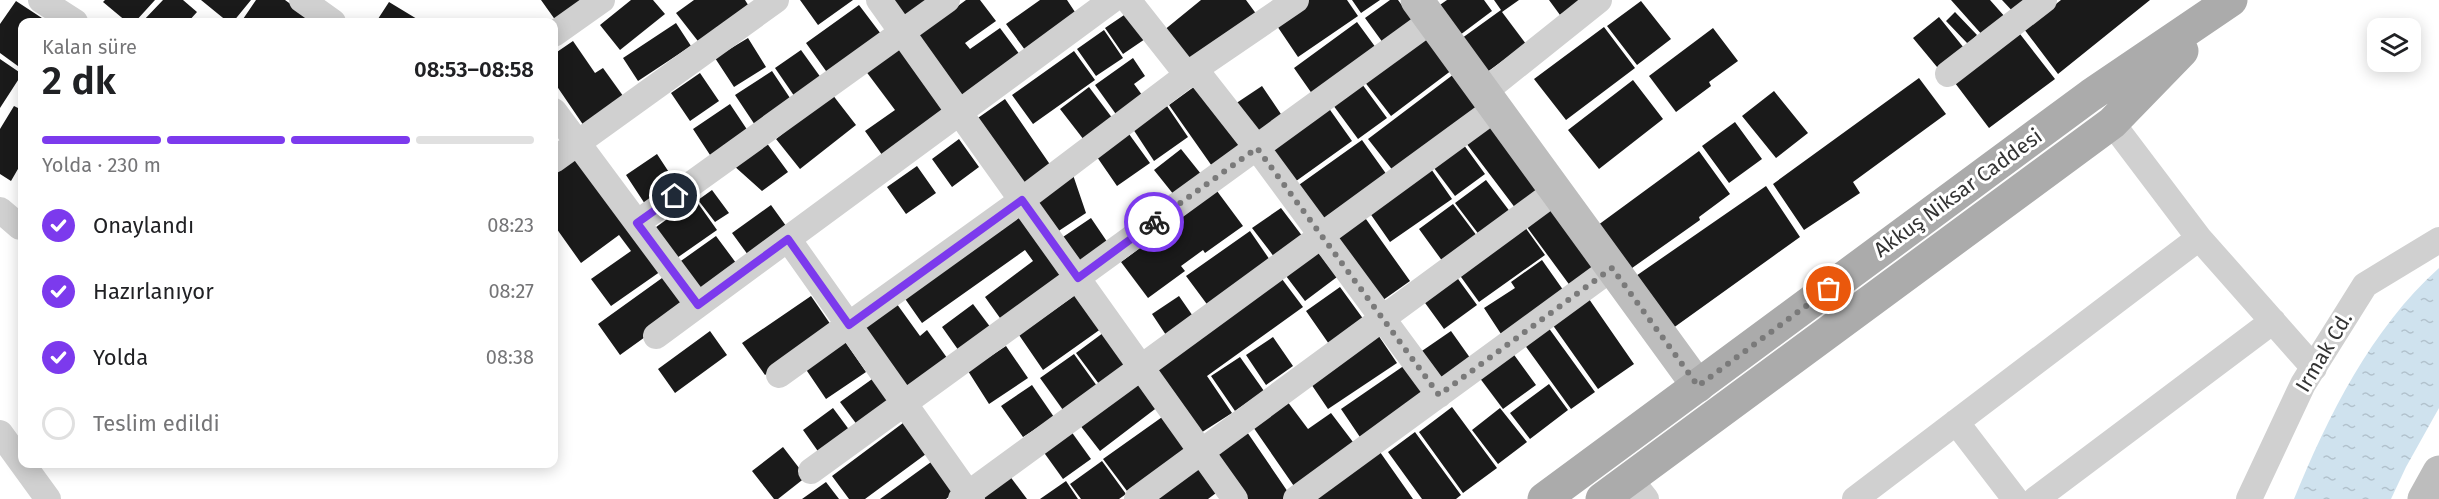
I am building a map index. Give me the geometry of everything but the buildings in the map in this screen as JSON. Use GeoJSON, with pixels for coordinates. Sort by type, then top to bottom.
{"type":"FeatureCollection","features":[{"type":"Feature","properties":{"kind":"main road","name":"Akkuş Niksar Caddesi"},"geometry":{"type":"LineString","coordinates":[[1602,499],[1638,489],[2112,123],[2232,0]]}},
{"type":"Feature","properties":{"kind":"main road","name":"Akkuş Niksar Caddesi"},"geometry":{"type":"LineString","coordinates":[[1544,499],[2091,95],[2232,0]]}},
{"type":"Feature","properties":{"kind":"street"},"geometry":{"type":"LineString","coordinates":[[41,0],[69,18]]}},
{"type":"Feature","properties":{"kind":"street"},"geometry":{"type":"LineString","coordinates":[[302,0],[332,16]]}},
{"type":"Feature","properties":{"kind":"street"},"geometry":{"type":"LineString","coordinates":[[558,31],[602,0]]}},
{"type":"Feature","properties":{"kind":"street"},"geometry":{"type":"LineString","coordinates":[[558,157],[776,0]]}},
{"type":"Feature","properties":{"kind":"street"},"geometry":{"type":"LineString","coordinates":[[879,0],[1235,499]]}},
{"type":"Feature","properties":{"kind":"street"},"geometry":{"type":"LineString","coordinates":[[637,223],[948,0]]}},
{"type":"Feature","properties":{"kind":"street"},"geometry":{"type":"LineString","coordinates":[[656,336],[1112,0]]}},
{"type":"Feature","properties":{"kind":"street"},"geometry":{"type":"LineString","coordinates":[[1128,0],[1257,148],[1439,395]]}},
{"type":"Feature","properties":{"kind":"street"},"geometry":{"type":"LineString","coordinates":[[779,375],[1022,200],[1192,72],[1296,0]]}},
{"type":"Feature","properties":{"kind":"street"},"geometry":{"type":"LineString","coordinates":[[788,239],[967,497],[1321,235],[1490,100],[1599,0]]}},
{"type":"Feature","properties":{"kind":"street"},"geometry":{"type":"LineString","coordinates":[[1948,74],[2044,0]]}},
{"type":"Feature","properties":{"kind":"street"},"geometry":{"type":"LineString","coordinates":[[811,471],[1257,148],[1425,10],[1698,386]]}},
{"type":"Feature","properties":{"kind":"street"},"geometry":{"type":"LineString","coordinates":[[558,116],[698,305]]}},
{"type":"Feature","properties":{"kind":"street"},"geometry":{"type":"LineString","coordinates":[[2112,123],[2199,238],[2314,368]]}},
{"type":"Feature","properties":{"kind":"street"},"geometry":{"type":"LineString","coordinates":[[1137,499],[1556,190]]}},
{"type":"Feature","properties":{"kind":"street"},"geometry":{"type":"LineString","coordinates":[[0,210],[14,227]]}},
{"type":"Feature","properties":{"kind":"street"},"geometry":{"type":"LineString","coordinates":[[1855,499],[2199,238]]}},
{"type":"Feature","properties":{"kind":"street","name":"Irmak Cd."},"geometry":{"type":"LineString","coordinates":[[2249,499],[2303,384],[2366,285],[2439,240]]}},
{"type":"Feature","properties":{"kind":"street"},"geometry":{"type":"LineString","coordinates":[[1296,499],[1612,268]]}},
{"type":"Feature","properties":{"kind":"street"},"geometry":{"type":"LineString","coordinates":[[2036,499],[2273,321]]}},
{"type":"Feature","properties":{"kind":"street"},"geometry":{"type":"LineString","coordinates":[[1956,422],[2010,497]]}},
{"type":"Feature","properties":{"kind":"street"},"geometry":{"type":"LineString","coordinates":[[4,445],[18,462]]}},
{"type":"Feature","properties":{"kind":"street"},"geometry":{"type":"LineString","coordinates":[[23,468],[48,499]]}},
{"type":"Feature","properties":{"kind":"street"},"geometry":{"type":"LineString","coordinates":[[2424,499],[2439,472]]}},
{"type":"Feature","properties":{"kind":"water"},"geometry":{"type":"Polygon","coordinates":[[[2439,268],[2439,408],[2391,499],[2294,499],[2321,436],[2372,346],[2392,318],[2439,268]]]}},
{"type":"Feature","properties":{"kind":"way so far"},"geometry":{"type":"LineString","coordinates":[[1154,222],[1257,148],[1439,395],[1612,268],[1698,386],[1829,289]]}},
{"type":"Feature","properties":{"kind":"route"},"geometry":{"type":"LineString","coordinates":[[675,196],[637,223],[698,305],[788,239],[849,325],[1022,200],[1078,278],[1154,222]]}}]}
